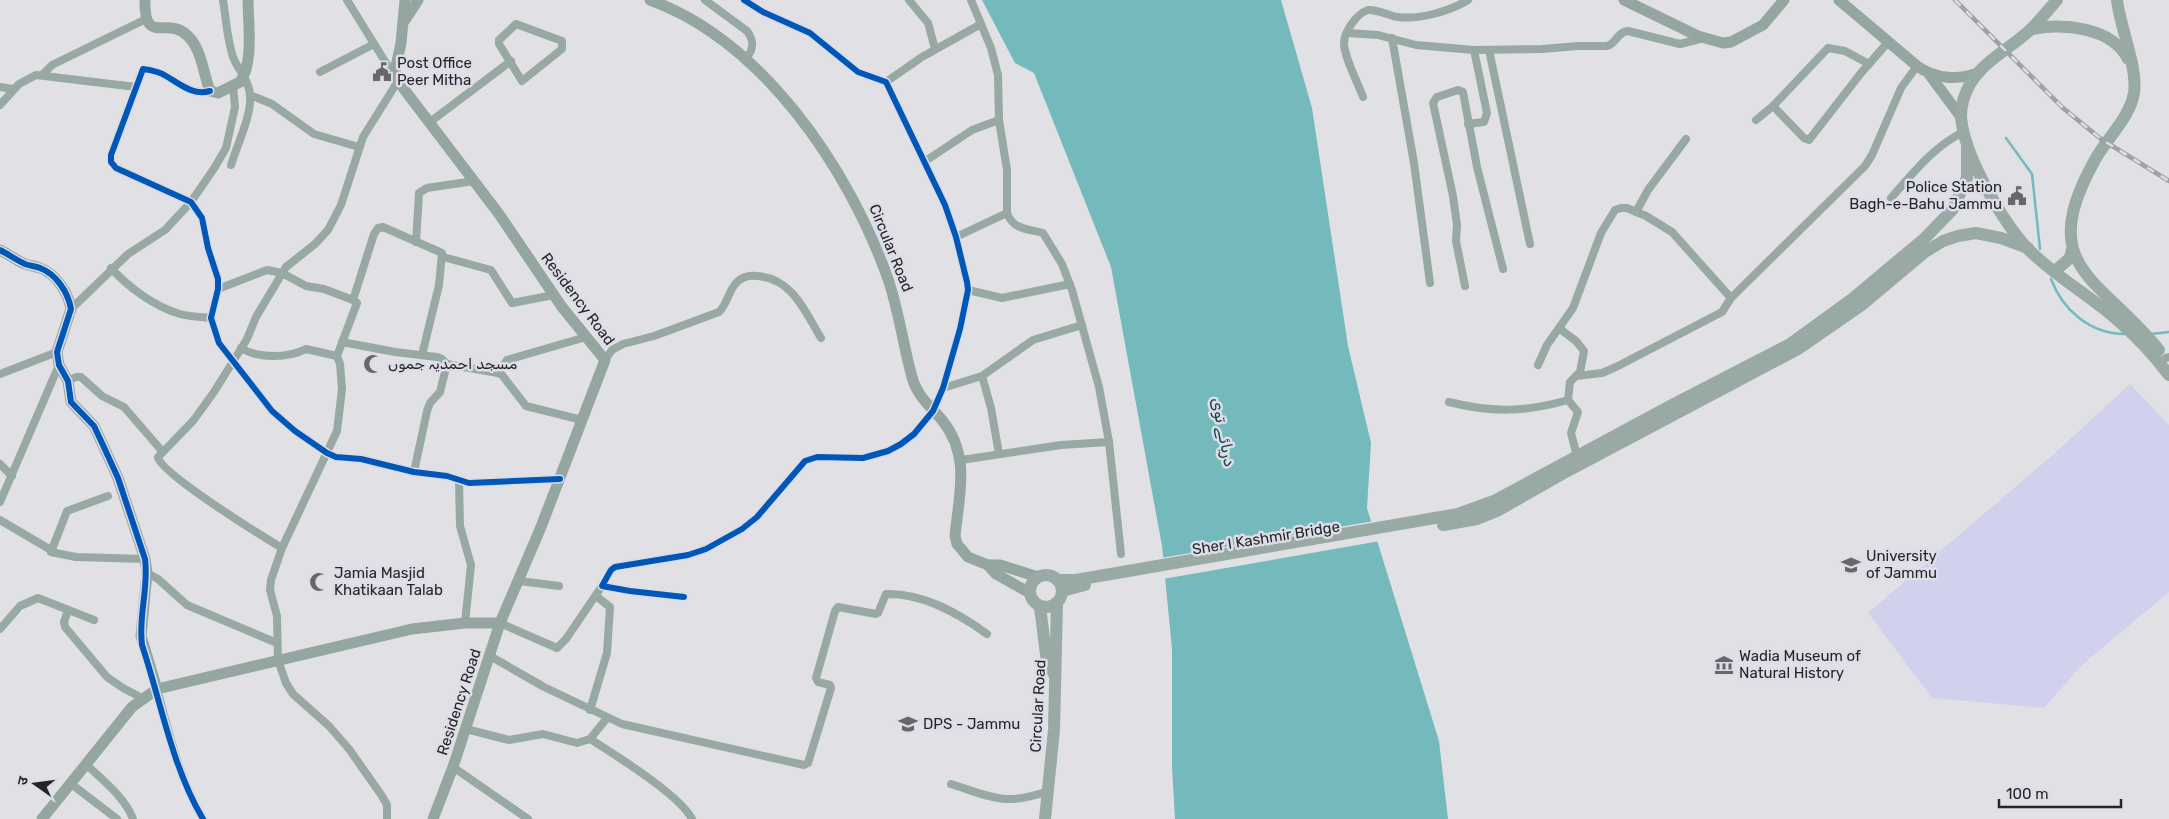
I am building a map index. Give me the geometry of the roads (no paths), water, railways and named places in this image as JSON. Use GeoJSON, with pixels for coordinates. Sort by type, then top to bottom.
{"type":"FeatureCollection","features":[{"type":"Feature","properties":{"kind":"main road"},"geometry":{"type":"LineString","coordinates":[[145,0],[146,19],[151,26],[176,30],[188,36],[199,54],[210,91],[218,92],[240,82],[244,76],[248,62],[248,0]]}},
{"type":"Feature","properties":{"kind":"main road"},"geometry":{"type":"LineString","coordinates":[[396,78],[405,0]]}},
{"type":"Feature","properties":{"kind":"main road"},"geometry":{"type":"LineString","coordinates":[[404,21],[418,0]]}},
{"type":"Feature","properties":{"kind":"main road","name":"Circular Road"},"geometry":{"type":"LineString","coordinates":[[650,0],[693,20],[746,58],[802,122],[858,211],[871,235],[894,297],[912,378],[924,401],[952,434],[958,448],[962,476],[955,536],[957,544],[968,557],[988,565]]}},
{"type":"Feature","properties":{"kind":"main road"},"geometry":{"type":"LineString","coordinates":[[1624,0],[1704,38],[1723,43],[1731,42],[1749,34],[1763,25],[1784,0]]}},
{"type":"Feature","properties":{"kind":"main road"},"geometry":{"type":"LineString","coordinates":[[1840,0],[1917,66],[1929,74],[1962,116]]}},
{"type":"Feature","properties":{"kind":"main road"},"geometry":{"type":"LineString","coordinates":[[2057,0],[2032,28],[1980,72],[1971,83],[1966,94],[1962,116],[1966,137],[1981,178],[2001,211],[2028,248],[2065,282],[2118,314]]}},
{"type":"Feature","properties":{"kind":"main road"},"geometry":{"type":"LineString","coordinates":[[2055,271],[2070,258],[2072,249],[2071,220],[2078,195],[2096,158],[2123,119],[2132,101],[2135,80],[2116,0]]}},
{"type":"Feature","properties":{"kind":"main road"},"geometry":{"type":"LineString","coordinates":[[2032,28],[2057,26],[2099,34],[2119,46],[2131,64]]}},
{"type":"Feature","properties":{"kind":"main road"},"geometry":{"type":"LineString","coordinates":[[1929,74],[1951,78],[1968,77],[1980,72]]}},
{"type":"Feature","properties":{"kind":"main road","name":"Residency Road"},"geometry":{"type":"LineString","coordinates":[[396,78],[474,181],[554,295],[605,360],[560,479],[500,622],[466,729],[433,819]]}},
{"type":"Feature","properties":{"kind":"main road"},"geometry":{"type":"LineString","coordinates":[[1459,518],[1790,344],[1852,299],[1925,238],[1954,209],[1967,178],[1966,137]]}},
{"type":"Feature","properties":{"kind":"main road"},"geometry":{"type":"LineString","coordinates":[[1459,518],[1477,519],[1497,511],[1562,474],[1798,349],[1863,304],[1925,252],[1943,241],[1976,233],[2001,238],[2028,248]]}},
{"type":"Feature","properties":{"kind":"main road"},"geometry":{"type":"LineString","coordinates":[[2072,249],[2076,260],[2088,277],[2118,314],[2151,347],[2168,359]]}},
{"type":"Feature","properties":{"kind":"main road"},"geometry":{"type":"LineString","coordinates":[[0,250],[26,264],[39,267],[51,275],[59,283],[71,309],[57,352],[59,365],[68,381],[72,406],[94,426],[111,461],[145,559],[147,573],[140,626],[156,689]]}},
{"type":"Feature","properties":{"kind":"main road"},"geometry":{"type":"LineString","coordinates":[[2151,347],[2169,375]]}},
{"type":"Feature","properties":{"kind":"main road","name":"Sher I Kashmir Bridge"},"geometry":{"type":"LineString","coordinates":[[1059,591],[1076,583],[1459,518]]}},
{"type":"Feature","properties":{"kind":"main road"},"geometry":{"type":"LineString","coordinates":[[988,565],[1000,565],[1038,577],[1050,576],[1059,591],[1052,606],[1040,607]]}},
{"type":"Feature","properties":{"kind":"main road"},"geometry":{"type":"LineString","coordinates":[[988,565],[996,574],[1030,593]]}},
{"type":"Feature","properties":{"kind":"main road"},"geometry":{"type":"LineString","coordinates":[[1038,577],[1030,587],[1030,593],[1033,601],[1040,607],[1048,662],[1054,674]]}},
{"type":"Feature","properties":{"kind":"main road","name":"Circular Road"},"geometry":{"type":"LineString","coordinates":[[1044,816],[1049,791],[1055,708],[1054,674],[1057,660],[1059,591]]}},
{"type":"Feature","properties":{"kind":"main road"},"geometry":{"type":"LineString","coordinates":[[42,819],[132,707],[156,689],[412,629],[465,623],[500,622]]}},
{"type":"Feature","properties":{"kind":"street"},"geometry":{"type":"LineString","coordinates":[[223,0],[231,51],[236,65],[244,76],[250,95],[244,124],[231,165]]}},
{"type":"Feature","properties":{"kind":"street"},"geometry":{"type":"LineString","coordinates":[[282,548],[184,484],[158,461],[158,457],[202,409],[233,362],[256,317],[282,273],[294,259],[315,244],[328,230],[341,205],[359,147],[396,78],[346,0]]}},
{"type":"Feature","properties":{"kind":"street"},"geometry":{"type":"LineString","coordinates":[[705,0],[751,36],[752,47],[746,58]]}},
{"type":"Feature","properties":{"kind":"street"},"geometry":{"type":"LineString","coordinates":[[500,622],[557,648],[596,596],[611,570],[615,567],[688,555],[706,549],[742,529],[775,498],[805,462],[817,457],[863,458],[888,451],[901,444],[914,434],[933,411],[943,388],[960,329],[968,290],[956,237],[945,205],[886,82],[858,72],[810,33],[763,12],[744,0]]}},
{"type":"Feature","properties":{"kind":"street"},"geometry":{"type":"LineString","coordinates":[[909,0],[928,23],[934,49]]}},
{"type":"Feature","properties":{"kind":"street"},"geometry":{"type":"LineString","coordinates":[[971,0],[991,48],[998,75],[999,120],[1007,170],[1007,214],[1009,220],[1016,226],[1043,233],[1062,264],[1070,284],[1099,387],[1109,442],[1122,554]]}},
{"type":"Feature","properties":{"kind":"street"},"geometry":{"type":"LineString","coordinates":[[1363,97],[1344,45],[1347,33],[1360,14],[1369,10],[1397,17],[1414,17],[1451,8],[1468,0]]}},
{"type":"Feature","properties":{"kind":"street"},"geometry":{"type":"LineString","coordinates":[[43,74],[52,65],[146,19]]}},
{"type":"Feature","properties":{"kind":"street"},"geometry":{"type":"LineString","coordinates":[[513,24],[518,24],[562,41],[562,49],[522,81],[511,61],[499,44],[499,40],[513,24]]}},
{"type":"Feature","properties":{"kind":"street"},"geometry":{"type":"LineString","coordinates":[[886,82],[934,49],[981,24]]}},
{"type":"Feature","properties":{"kind":"street"},"geometry":{"type":"LineString","coordinates":[[1347,33],[1378,35],[1416,45],[1474,50],[1607,46],[1628,31],[1680,44],[1704,38]]}},
{"type":"Feature","properties":{"kind":"street"},"geometry":{"type":"LineString","coordinates":[[1392,38],[1414,163],[1430,283]]}},
{"type":"Feature","properties":{"kind":"street"},"geometry":{"type":"LineString","coordinates":[[1773,106],[1804,138],[1809,140],[1869,64],[1889,42]]}},
{"type":"Feature","properties":{"kind":"street"},"geometry":{"type":"LineString","coordinates":[[320,72],[374,44]]}},
{"type":"Feature","properties":{"kind":"street"},"geometry":{"type":"LineString","coordinates":[[1756,120],[1773,106],[1828,48],[1845,51],[1869,64]]}},
{"type":"Feature","properties":{"kind":"street"},"geometry":{"type":"LineString","coordinates":[[1468,124],[1484,122],[1487,113],[1474,50]]}},
{"type":"Feature","properties":{"kind":"street"},"geometry":{"type":"LineString","coordinates":[[1489,50],[1530,244]]}},
{"type":"Feature","properties":{"kind":"street"},"geometry":{"type":"LineString","coordinates":[[430,122],[511,61]]}},
{"type":"Feature","properties":{"kind":"street"},"geometry":{"type":"LineString","coordinates":[[1576,376],[1602,373],[1616,367],[1716,317],[1722,312],[1731,298],[1865,166],[1872,155],[1901,88],[1917,66]]}},
{"type":"Feature","properties":{"kind":"street"},"geometry":{"type":"LineString","coordinates":[[210,91],[196,92],[176,84],[165,75],[145,68],[141,71],[111,155],[111,162],[116,168],[190,202],[204,221],[208,248],[218,279],[218,289],[211,318],[219,343],[272,411],[295,431],[336,457],[361,459],[476,484],[560,479]]}},
{"type":"Feature","properties":{"kind":"street"},"geometry":{"type":"LineString","coordinates":[[0,105],[14,89],[30,76],[43,74],[136,87]]}},
{"type":"Feature","properties":{"kind":"street"},"geometry":{"type":"LineString","coordinates":[[71,309],[128,254],[165,230],[190,202],[216,167],[226,148],[235,107],[233,86]]}},
{"type":"Feature","properties":{"kind":"street"},"geometry":{"type":"LineString","coordinates":[[0,87],[14,89]]}},
{"type":"Feature","properties":{"kind":"street"},"geometry":{"type":"LineString","coordinates":[[1464,286],[1456,241],[1458,225],[1434,108],[1434,100],[1462,91],[1502,269]]}},
{"type":"Feature","properties":{"kind":"street"},"geometry":{"type":"LineString","coordinates":[[250,95],[272,104],[314,134],[359,147]]}},
{"type":"Feature","properties":{"kind":"street"},"geometry":{"type":"LineString","coordinates":[[924,162],[972,130],[999,120]]}},
{"type":"Feature","properties":{"kind":"street"},"geometry":{"type":"LineString","coordinates":[[1891,198],[1912,174],[1943,144],[1966,137]]}},
{"type":"Feature","properties":{"kind":"street"},"geometry":{"type":"LineString","coordinates":[[1636,212],[1648,190],[1686,139]]}},
{"type":"Feature","properties":{"kind":"street"},"geometry":{"type":"LineString","coordinates":[[416,242],[419,193],[427,188],[474,181]]}},
{"type":"Feature","properties":{"kind":"street"},"geometry":{"type":"LineString","coordinates":[[1538,365],[1547,345],[1573,308],[1596,244],[1607,223],[1618,209],[1627,208],[1672,232],[1731,298]]}},
{"type":"Feature","properties":{"kind":"street"},"geometry":{"type":"LineString","coordinates":[[956,237],[1007,214]]}},
{"type":"Feature","properties":{"kind":"street"},"geometry":{"type":"LineString","coordinates":[[353,300],[374,234],[378,228],[383,227],[400,233],[416,242],[441,251],[443,257],[439,285],[422,355]]}},
{"type":"Feature","properties":{"kind":"street"},"geometry":{"type":"LineString","coordinates":[[443,257],[491,270],[512,303],[554,295]]}},
{"type":"Feature","properties":{"kind":"street"},"geometry":{"type":"LineString","coordinates":[[112,268],[131,288],[172,311],[185,315],[211,318]]}},
{"type":"Feature","properties":{"kind":"street"},"geometry":{"type":"LineString","coordinates":[[218,289],[267,270],[282,273],[306,286],[324,289],[353,300],[357,305],[337,356],[341,371],[341,404],[337,430],[282,548],[271,580],[270,590],[276,616],[278,660],[286,683],[293,694],[340,736],[382,796],[387,805],[387,819]]}},
{"type":"Feature","properties":{"kind":"street"},"geometry":{"type":"LineString","coordinates":[[605,360],[612,350],[623,344],[646,339],[719,312],[725,307],[731,290],[737,282],[751,275],[772,278],[788,287],[821,338]]}},
{"type":"Feature","properties":{"kind":"street"},"geometry":{"type":"LineString","coordinates":[[968,290],[1002,298],[1070,284]]}},
{"type":"Feature","properties":{"kind":"street"},"geometry":{"type":"LineString","coordinates":[[943,388],[982,376],[1028,342],[1082,325]]}},
{"type":"Feature","properties":{"kind":"street"},"geometry":{"type":"LineString","coordinates":[[1560,328],[1584,348],[1582,367],[1571,381],[1568,393],[1578,412],[1572,433],[1577,456]]}},
{"type":"Feature","properties":{"kind":"street"},"geometry":{"type":"LineString","coordinates":[[498,373],[507,360],[586,337]]}},
{"type":"Feature","properties":{"kind":"street"},"geometry":{"type":"LineString","coordinates":[[342,342],[388,351],[422,355],[442,359],[447,364],[498,373],[502,375],[526,406],[582,420]]}},
{"type":"Feature","properties":{"kind":"street"},"geometry":{"type":"LineString","coordinates":[[241,348],[248,353],[264,356],[296,354],[306,349],[337,356]]}},
{"type":"Feature","properties":{"kind":"street"},"geometry":{"type":"LineString","coordinates":[[0,374],[57,352]]}},
{"type":"Feature","properties":{"kind":"street"},"geometry":{"type":"LineString","coordinates":[[414,472],[427,411],[430,403],[440,392],[447,364]]}},
{"type":"Feature","properties":{"kind":"street"},"geometry":{"type":"LineString","coordinates":[[0,502],[59,365]]}},
{"type":"Feature","properties":{"kind":"street"},"geometry":{"type":"LineString","coordinates":[[982,376],[991,408],[1000,454]]}},
{"type":"Feature","properties":{"kind":"street"},"geometry":{"type":"LineString","coordinates":[[68,381],[81,377],[102,396],[121,405],[162,451]]}},
{"type":"Feature","properties":{"kind":"street"},"geometry":{"type":"LineString","coordinates":[[1449,402],[1474,409],[1506,411],[1546,406],[1568,393]]}},
{"type":"Feature","properties":{"kind":"street"},"geometry":{"type":"LineString","coordinates":[[961,460],[1072,443],[1109,442]]}},
{"type":"Feature","properties":{"kind":"street"},"geometry":{"type":"LineString","coordinates":[[0,464],[12,476]]}},
{"type":"Feature","properties":{"kind":"street"},"geometry":{"type":"LineString","coordinates":[[459,480],[460,526],[469,555],[471,570],[465,623]]}},
{"type":"Feature","properties":{"kind":"street"},"geometry":{"type":"LineString","coordinates":[[51,550],[67,511],[108,496]]}},
{"type":"Feature","properties":{"kind":"street"},"geometry":{"type":"LineString","coordinates":[[0,520],[57,555],[76,558],[145,559]]}},
{"type":"Feature","properties":{"kind":"street"},"geometry":{"type":"LineString","coordinates":[[147,573],[158,579],[187,605],[277,644]]}},
{"type":"Feature","properties":{"kind":"street"},"geometry":{"type":"LineString","coordinates":[[518,581],[559,586]]}},
{"type":"Feature","properties":{"kind":"street"},"geometry":{"type":"LineString","coordinates":[[602,586],[684,597]]}},
{"type":"Feature","properties":{"kind":"street"},"geometry":{"type":"LineString","coordinates":[[490,656],[544,687],[622,724],[804,765],[808,762],[831,688],[831,686],[818,682],[816,678],[835,611],[838,607],[876,614],[886,594],[915,597],[956,613],[987,634]]}},
{"type":"Feature","properties":{"kind":"street"},"geometry":{"type":"LineString","coordinates":[[590,710],[607,653],[609,642],[607,626],[611,612],[610,607],[596,596]]}},
{"type":"Feature","properties":{"kind":"street"},"geometry":{"type":"LineString","coordinates":[[0,628],[20,606],[35,598],[45,599],[94,620]]}},
{"type":"Feature","properties":{"kind":"street"},"geometry":{"type":"LineString","coordinates":[[68,610],[64,622],[65,627],[107,677],[142,698]]}},
{"type":"Feature","properties":{"kind":"street"},"geometry":{"type":"LineString","coordinates":[[156,689],[175,756],[190,794],[203,819]]}},
{"type":"Feature","properties":{"kind":"street"},"geometry":{"type":"LineString","coordinates":[[466,729],[510,740],[536,734],[552,735],[577,743],[590,739],[608,718]]}},
{"type":"Feature","properties":{"kind":"street"},"geometry":{"type":"LineString","coordinates":[[590,739],[628,764],[683,805],[692,819]]}},
{"type":"Feature","properties":{"kind":"street"},"geometry":{"type":"LineString","coordinates":[[87,765],[122,800],[133,819]]}},
{"type":"Feature","properties":{"kind":"street"},"geometry":{"type":"LineString","coordinates":[[453,767],[528,819]]}},
{"type":"Feature","properties":{"kind":"street"},"geometry":{"type":"LineString","coordinates":[[70,783],[116,819]]}},
{"type":"Feature","properties":{"kind":"street"},"geometry":{"type":"LineString","coordinates":[[951,784],[1003,800],[1022,799],[1049,791]]}},
{"type":"Feature","properties":{"kind":"water","name":"دریائے توی"},"geometry":{"type":"Polygon","coordinates":[[[982,0],[1281,0],[1312,108],[1348,346],[1371,443],[1367,508],[1439,741],[1448,819],[1175,819],[1172,767],[1172,649],[1162,546],[1111,267],[1034,73],[1015,63],[982,0]]]}},
{"type":"Feature","properties":{"kind":"waterway"},"geometry":{"type":"LineString","coordinates":[[2006,138],[2032,174],[2040,249]]}},
{"type":"Feature","properties":{"kind":"waterway"},"geometry":{"type":"LineString","coordinates":[[2051,279],[2063,301],[2080,318],[2101,330],[2125,334]]}},
{"type":"Feature","properties":{"kind":"waterway"},"geometry":{"type":"LineString","coordinates":[[2151,334],[2169,332]]}},
{"type":"Feature","properties":{"kind":"railway"},"geometry":{"type":"LineString","coordinates":[[1955,0],[2063,108],[2101,139],[2169,181]]}},
{"type":"Feature","properties":{"kind":"place","name":"Post Office Peer Mitha"},"geometry":{"type":"Point","coordinates":[382,72]}},
{"type":"Feature","properties":{"kind":"place","name":"Police Station Bagh-e-Bahu Jammu"},"geometry":{"type":"Point","coordinates":[2017,196]}},
{"type":"Feature","properties":{"kind":"place","name":"مسجد احمدیہ جموں"},"geometry":{"type":"Point","coordinates":[373,364]}},
{"type":"Feature","properties":{"kind":"place","name":"University of Jammu"},"geometry":{"type":"Point","coordinates":[1851,565]}},
{"type":"Feature","properties":{"kind":"place","name":"Jamia Masjid Khatikaan Talab"},"geometry":{"type":"Point","coordinates":[319,582]}},
{"type":"Feature","properties":{"kind":"place","name":"Wadia Museum of Natural History"},"geometry":{"type":"Point","coordinates":[1724,665]}},
{"type":"Feature","properties":{"kind":"place","name":"DPS - Jammu"},"geometry":{"type":"Point","coordinates":[908,724]}}]}
